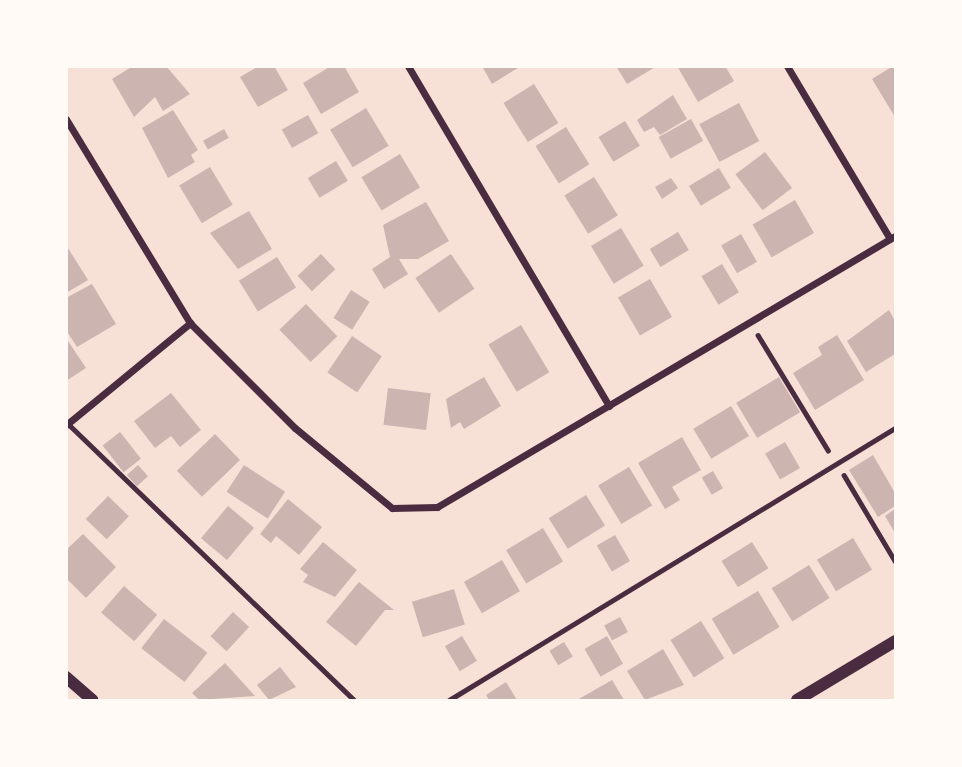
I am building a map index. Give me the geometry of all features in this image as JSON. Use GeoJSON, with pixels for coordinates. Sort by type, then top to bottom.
{"type":"FeatureCollection","features":[{"type":"Feature","properties":{"kind":"street"},"geometry":{"type":"LineString","coordinates":[[408,66],[609,406]]}},
{"type":"Feature","properties":{"kind":"street"},"geometry":{"type":"LineString","coordinates":[[66,120],[190,323],[295,428],[392,508],[437,507],[893,238],[787,66]]}},
{"type":"Feature","properties":{"kind":"street"},"geometry":{"type":"LineString","coordinates":[[67,424],[190,323]]}},
{"type":"Feature","properties":{"kind":"street"},"geometry":{"type":"LineString","coordinates":[[797,701],[895,641]]}},
{"type":"Feature","properties":{"kind":"street"},"geometry":{"type":"LineString","coordinates":[[69,683],[92,701]]}},
{"type":"Feature","properties":{"kind":"lane"},"geometry":{"type":"LineString","coordinates":[[67,424],[354,701]]}},
{"type":"Feature","properties":{"kind":"lane"},"geometry":{"type":"LineString","coordinates":[[449,701],[895,428]]}},
{"type":"Feature","properties":{"kind":"path"},"geometry":{"type":"LineString","coordinates":[[751,322],[895,561]]}},
{"type":"Feature","properties":{"kind":"building"},"geometry":{"type":"Polygon","coordinates":[[[133,66],[166,66],[190,94],[163,111],[155,97],[134,117],[112,79],[133,66]]]}},
{"type":"Feature","properties":{"kind":"building"},"geometry":{"type":"Polygon","coordinates":[[[259,66],[274,66],[288,90],[258,107],[240,77],[259,66]]]}},
{"type":"Feature","properties":{"kind":"building"},"geometry":{"type":"Polygon","coordinates":[[[331,66],[344,66],[359,92],[321,114],[303,83],[331,66]]]}},
{"type":"Feature","properties":{"kind":"building"},"geometry":{"type":"Polygon","coordinates":[[[482,66],[521,66],[492,84],[482,66]]]}},
{"type":"Feature","properties":{"kind":"building"},"geometry":{"type":"Polygon","coordinates":[[[616,66],[657,66],[627,84],[616,66]]]}},
{"type":"Feature","properties":{"kind":"building"},"geometry":{"type":"Polygon","coordinates":[[[677,66],[725,66],[734,81],[698,102],[677,66]]]}},
{"type":"Feature","properties":{"kind":"building"},"geometry":{"type":"Polygon","coordinates":[[[895,66],[895,117],[872,79],[895,66]]]}},
{"type":"Feature","properties":{"kind":"building"},"geometry":{"type":"Polygon","coordinates":[[[534,84],[558,123],[528,142],[503,103],[534,84]]]}},
{"type":"Feature","properties":{"kind":"building"},"geometry":{"type":"Polygon","coordinates":[[[673,95],[687,119],[660,135],[654,127],[644,132],[637,120],[673,95]]]}},
{"type":"Feature","properties":{"kind":"building"},"geometry":{"type":"Polygon","coordinates":[[[739,103],[759,141],[719,162],[699,124],[739,103]]]}},
{"type":"Feature","properties":{"kind":"building"},"geometry":{"type":"Polygon","coordinates":[[[366,108],[389,146],[353,167],[330,130],[366,108]]]}},
{"type":"Feature","properties":{"kind":"building"},"geometry":{"type":"Polygon","coordinates":[[[173,110],[198,150],[191,155],[195,162],[168,178],[142,128],[173,110]]]}},
{"type":"Feature","properties":{"kind":"building"},"geometry":{"type":"Polygon","coordinates":[[[308,115],[318,133],[292,148],[282,130],[308,115]]]}},
{"type":"Feature","properties":{"kind":"building"},"geometry":{"type":"Polygon","coordinates":[[[691,119],[703,141],[671,159],[659,137],[691,119]]]}},
{"type":"Feature","properties":{"kind":"building"},"geometry":{"type":"Polygon","coordinates":[[[625,121],[640,146],[613,162],[598,137],[625,121]]]}},
{"type":"Feature","properties":{"kind":"building"},"geometry":{"type":"Polygon","coordinates":[[[566,127],[589,164],[559,183],[535,146],[566,127]]]}},
{"type":"Feature","properties":{"kind":"building"},"geometry":{"type":"Polygon","coordinates":[[[224,129],[229,138],[208,149],[203,141],[224,129]]]}},
{"type":"Feature","properties":{"kind":"building"},"geometry":{"type":"Polygon","coordinates":[[[765,152],[792,188],[763,210],[735,174],[765,152]]]}},
{"type":"Feature","properties":{"kind":"building"},"geometry":{"type":"Polygon","coordinates":[[[400,154],[420,187],[382,211],[361,177],[400,154]]]}},
{"type":"Feature","properties":{"kind":"building"},"geometry":{"type":"Polygon","coordinates":[[[336,161],[348,181],[320,198],[308,178],[336,161]]]}},
{"type":"Feature","properties":{"kind":"building"},"geometry":{"type":"Polygon","coordinates":[[[210,167],[233,205],[202,223],[179,186],[210,167]]]}},
{"type":"Feature","properties":{"kind":"building"},"geometry":{"type":"Polygon","coordinates":[[[719,168],[731,188],[701,206],[689,186],[719,168]]]}},
{"type":"Feature","properties":{"kind":"building"},"geometry":{"type":"Polygon","coordinates":[[[594,177],[618,215],[588,234],[564,196],[594,177]]]}},
{"type":"Feature","properties":{"kind":"building"},"geometry":{"type":"Polygon","coordinates":[[[671,178],[678,188],[662,199],[655,187],[671,178]]]}},
{"type":"Feature","properties":{"kind":"building"},"geometry":{"type":"Polygon","coordinates":[[[795,200],[814,233],[772,257],[753,224],[795,200]]]}},
{"type":"Feature","properties":{"kind":"building"},"geometry":{"type":"Polygon","coordinates":[[[426,202],[449,241],[418,259],[399,259],[408,274],[384,289],[372,269],[390,257],[383,225],[426,202]]]}},
{"type":"Feature","properties":{"kind":"building"},"geometry":{"type":"Polygon","coordinates":[[[249,211],[272,249],[238,269],[210,233],[249,211]]]}},
{"type":"Feature","properties":{"kind":"building"},"geometry":{"type":"Polygon","coordinates":[[[621,228],[644,266],[614,284],[591,246],[621,228]]]}},
{"type":"Feature","properties":{"kind":"building"},"geometry":{"type":"Polygon","coordinates":[[[678,232],[689,250],[661,267],[650,249],[678,232]]]}},
{"type":"Feature","properties":{"kind":"building"},"geometry":{"type":"Polygon","coordinates":[[[741,234],[757,262],[737,273],[721,246],[741,234]]]}},
{"type":"Feature","properties":{"kind":"building"},"geometry":{"type":"Polygon","coordinates":[[[66,245],[88,280],[66,293],[66,245]]]}},
{"type":"Feature","properties":{"kind":"building"},"geometry":{"type":"Polygon","coordinates":[[[321,254],[335,269],[312,291],[298,276],[321,254]]]}},
{"type":"Feature","properties":{"kind":"building"},"geometry":{"type":"Polygon","coordinates":[[[451,254],[474,289],[439,313],[415,278],[451,254]]]}},
{"type":"Feature","properties":{"kind":"building"},"geometry":{"type":"Polygon","coordinates":[[[277,257],[296,288],[258,311],[239,281],[277,257]]]}},
{"type":"Feature","properties":{"kind":"building"},"geometry":{"type":"Polygon","coordinates":[[[722,264],[739,292],[718,305],[701,276],[722,264]]]}},
{"type":"Feature","properties":{"kind":"building"},"geometry":{"type":"Polygon","coordinates":[[[650,279],[672,317],[640,336],[618,298],[650,279]]]}},
{"type":"Feature","properties":{"kind":"building"},"geometry":{"type":"Polygon","coordinates":[[[92,284],[116,324],[77,347],[66,330],[66,298],[92,284]]]}},
{"type":"Feature","properties":{"kind":"building"},"geometry":{"type":"Polygon","coordinates":[[[351,290],[370,302],[352,330],[334,318],[351,290]]]}},
{"type":"Feature","properties":{"kind":"building"},"geometry":{"type":"Polygon","coordinates":[[[306,304],[337,336],[311,362],[279,330],[306,304]]]}},
{"type":"Feature","properties":{"kind":"building"},"geometry":{"type":"Polygon","coordinates":[[[889,310],[895,321],[895,354],[866,372],[847,341],[889,310]]]}},
{"type":"Feature","properties":{"kind":"building"},"geometry":{"type":"Polygon","coordinates":[[[521,325],[549,372],[517,392],[488,345],[521,325]]]}},
{"type":"Feature","properties":{"kind":"building"},"geometry":{"type":"Polygon","coordinates":[[[837,335],[864,380],[815,410],[793,373],[822,355],[818,347],[837,335]]]}},
{"type":"Feature","properties":{"kind":"building"},"geometry":{"type":"Polygon","coordinates":[[[352,336],[382,356],[357,393],[327,372],[352,336]]]}},
{"type":"Feature","properties":{"kind":"building"},"geometry":{"type":"Polygon","coordinates":[[[66,338],[86,368],[66,381],[66,338]]]}},
{"type":"Feature","properties":{"kind":"building"},"geometry":{"type":"Polygon","coordinates":[[[484,377],[501,406],[464,429],[460,422],[451,428],[446,399],[484,377]]]}},
{"type":"Feature","properties":{"kind":"building"},"geometry":{"type":"Polygon","coordinates":[[[779,377],[800,412],[757,438],[736,403],[779,377]]]}},
{"type":"Feature","properties":{"kind":"building"},"geometry":{"type":"Polygon","coordinates":[[[388,388],[431,393],[426,430],[383,425],[388,388]]]}},
{"type":"Feature","properties":{"kind":"building"},"geometry":{"type":"Polygon","coordinates":[[[171,393],[201,430],[180,447],[171,436],[155,448],[134,421],[171,393]]]}},
{"type":"Feature","properties":{"kind":"building"},"geometry":{"type":"Polygon","coordinates":[[[731,406],[749,436],[711,459],[693,429],[731,406]]]}},
{"type":"Feature","properties":{"kind":"building"},"geometry":{"type":"Polygon","coordinates":[[[120,432],[141,459],[124,472],[103,446],[120,432]]]}},
{"type":"Feature","properties":{"kind":"building"},"geometry":{"type":"Polygon","coordinates":[[[215,434],[240,460],[202,497],[177,471],[215,434]]]}},
{"type":"Feature","properties":{"kind":"building"},"geometry":{"type":"Polygon","coordinates":[[[682,437],[701,470],[672,487],[680,500],[665,509],[638,463],[682,437]]]}},
{"type":"Feature","properties":{"kind":"building"},"geometry":{"type":"Polygon","coordinates":[[[785,442],[800,468],[780,479],[765,454],[785,442]]]}},
{"type":"Feature","properties":{"kind":"building"},"geometry":{"type":"Polygon","coordinates":[[[873,455],[895,493],[895,506],[878,517],[849,470],[873,455]]]}},
{"type":"Feature","properties":{"kind":"building"},"geometry":{"type":"Polygon","coordinates":[[[138,465],[148,476],[137,486],[127,475],[138,465]]]}},
{"type":"Feature","properties":{"kind":"building"},"geometry":{"type":"Polygon","coordinates":[[[244,465],[285,492],[268,519],[227,492],[244,465]]]}},
{"type":"Feature","properties":{"kind":"building"},"geometry":{"type":"Polygon","coordinates":[[[629,467],[652,506],[621,524],[598,486],[629,467]]]}},
{"type":"Feature","properties":{"kind":"building"},"geometry":{"type":"Polygon","coordinates":[[[713,471],[723,488],[712,495],[702,478],[713,471]]]}},
{"type":"Feature","properties":{"kind":"building"},"geometry":{"type":"Polygon","coordinates":[[[586,495],[605,526],[568,549],[549,518],[586,495]]]}},
{"type":"Feature","properties":{"kind":"building"},"geometry":{"type":"Polygon","coordinates":[[[108,496],[129,516],[107,539],[86,519],[108,496]]]}},
{"type":"Feature","properties":{"kind":"building"},"geometry":{"type":"Polygon","coordinates":[[[288,499],[322,527],[299,555],[276,536],[271,543],[260,534],[288,499]]]}},
{"type":"Feature","properties":{"kind":"building"},"geometry":{"type":"Polygon","coordinates":[[[228,506],[254,528],[227,560],[201,538],[228,506]]]}},
{"type":"Feature","properties":{"kind":"building"},"geometry":{"type":"Polygon","coordinates":[[[895,509],[895,533],[885,516],[895,509]]]}},
{"type":"Feature","properties":{"kind":"building"},"geometry":{"type":"Polygon","coordinates":[[[543,528],[563,561],[526,584],[506,550],[543,528]]]}},
{"type":"Feature","properties":{"kind":"building"},"geometry":{"type":"Polygon","coordinates":[[[83,534],[116,567],[86,598],[66,578],[66,550],[83,534]]]}},
{"type":"Feature","properties":{"kind":"building"},"geometry":{"type":"Polygon","coordinates":[[[615,535],[630,561],[612,571],[597,546],[615,535]]]}},
{"type":"Feature","properties":{"kind":"building"},"geometry":{"type":"Polygon","coordinates":[[[853,538],[872,570],[836,591],[817,560],[853,538]]]}},
{"type":"Feature","properties":{"kind":"building"},"geometry":{"type":"Polygon","coordinates":[[[323,542],[357,570],[335,597],[303,582],[308,575],[300,569],[323,542]]]}},
{"type":"Feature","properties":{"kind":"building"},"geometry":{"type":"Polygon","coordinates":[[[752,542],[768,568],[738,587],[721,561],[752,542]]]}},
{"type":"Feature","properties":{"kind":"building"},"geometry":{"type":"Polygon","coordinates":[[[502,560],[520,591],[482,613],[464,582],[502,560]]]}},
{"type":"Feature","properties":{"kind":"building"},"geometry":{"type":"Polygon","coordinates":[[[809,565],[830,598],[792,621],[772,588],[809,565]]]}},
{"type":"Feature","properties":{"kind":"building"},"geometry":{"type":"Polygon","coordinates":[[[359,582],[394,610],[385,610],[356,646],[326,622],[359,582]]]}},
{"type":"Feature","properties":{"kind":"building"},"geometry":{"type":"Polygon","coordinates":[[[124,586],[157,615],[134,641],[101,612],[124,586]]]}},
{"type":"Feature","properties":{"kind":"building"},"geometry":{"type":"Polygon","coordinates":[[[454,589],[465,624],[423,637],[412,602],[454,589]]]}},
{"type":"Feature","properties":{"kind":"building"},"geometry":{"type":"Polygon","coordinates":[[[758,591],[780,627],[733,655],[712,619],[758,591]]]}},
{"type":"Feature","properties":{"kind":"building"},"geometry":{"type":"Polygon","coordinates":[[[233,612],[249,627],[227,651],[210,636],[233,612]]]}},
{"type":"Feature","properties":{"kind":"building"},"geometry":{"type":"Polygon","coordinates":[[[620,617],[628,632],[612,640],[604,625],[620,617]]]}},
{"type":"Feature","properties":{"kind":"building"},"geometry":{"type":"Polygon","coordinates":[[[164,619],[207,653],[185,682],[141,648],[164,619]]]}},
{"type":"Feature","properties":{"kind":"building"},"geometry":{"type":"Polygon","coordinates":[[[701,621],[724,658],[694,677],[670,640],[701,621]]]}},
{"type":"Feature","properties":{"kind":"building"},"geometry":{"type":"Polygon","coordinates":[[[462,636],[477,661],[460,671],[445,646],[462,636]]]}},
{"type":"Feature","properties":{"kind":"building"},"geometry":{"type":"Polygon","coordinates":[[[607,636],[623,664],[600,677],[584,649],[607,636]]]}},
{"type":"Feature","properties":{"kind":"building"},"geometry":{"type":"Polygon","coordinates":[[[564,642],[573,657],[558,665],[549,651],[564,642]]]}},
{"type":"Feature","properties":{"kind":"building"},"geometry":{"type":"Polygon","coordinates":[[[663,649],[684,685],[645,700],[627,671],[663,649]]]}},
{"type":"Feature","properties":{"kind":"building"},"geometry":{"type":"Polygon","coordinates":[[[225,663],[255,696],[199,700],[192,693],[225,663]]]}},
{"type":"Feature","properties":{"kind":"building"},"geometry":{"type":"Polygon","coordinates":[[[280,667],[296,687],[269,700],[257,685],[280,667]]]}},
{"type":"Feature","properties":{"kind":"building"},"geometry":{"type":"Polygon","coordinates":[[[612,680],[624,700],[577,700],[612,680]]]}},
{"type":"Feature","properties":{"kind":"building"},"geometry":{"type":"Polygon","coordinates":[[[506,682],[517,700],[489,700],[486,695],[506,682]]]}}]}
